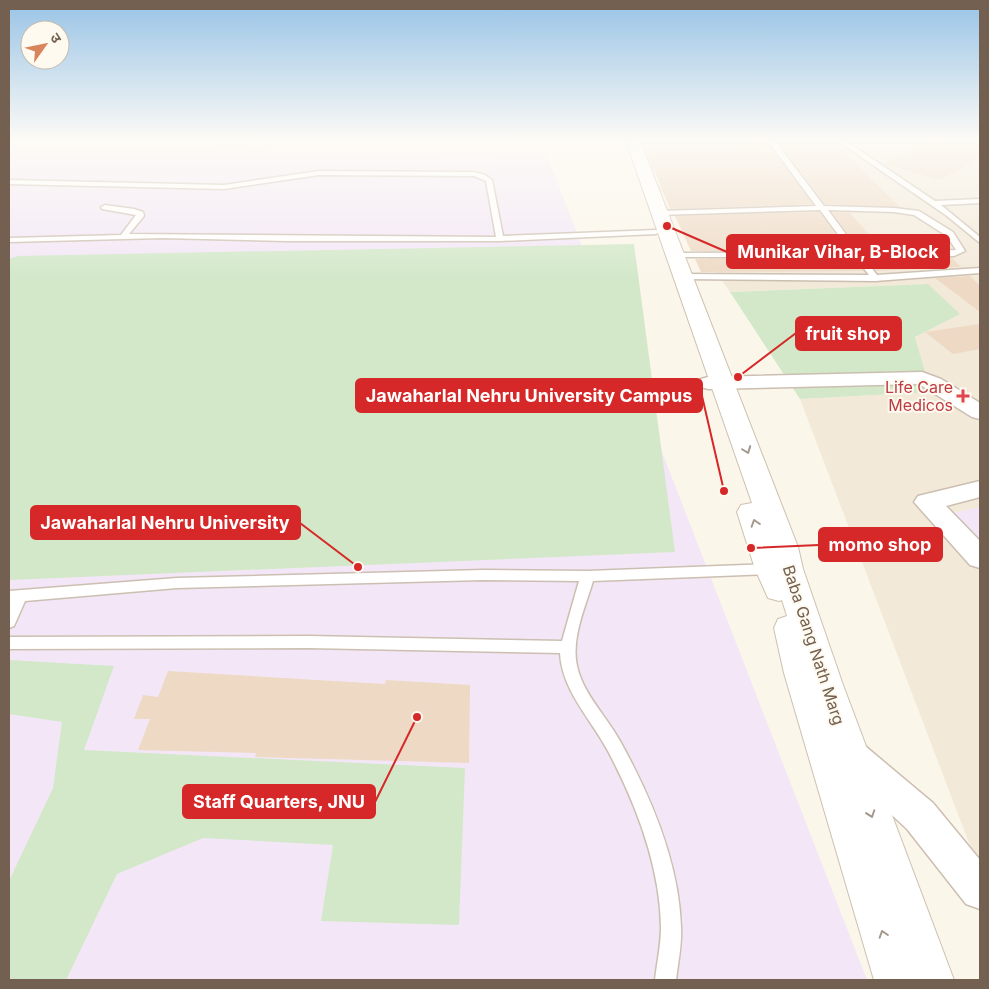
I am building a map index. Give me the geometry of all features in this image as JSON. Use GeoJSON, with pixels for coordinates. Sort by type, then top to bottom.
{"type":"FeatureCollection","features":[{"type":"Feature","properties":{"kind":"street","name":"Baba Gang Nath Marg"},"geometry":{"type":"LineString","coordinates":[[644,187],[678,278],[779,569],[850,754],[931,980]]}},
{"type":"Feature","properties":{"kind":"street","name":"Baba Gang Nath Marg"},"geometry":{"type":"LineString","coordinates":[[648,187],[658,222]]}},
{"type":"Feature","properties":{"kind":"street"},"geometry":{"type":"LineString","coordinates":[[714,383],[922,378],[934,382],[980,412]]}},
{"type":"Feature","properties":{"kind":"street"},"geometry":{"type":"LineString","coordinates":[[980,489],[928,502],[980,558]]}},
{"type":"Feature","properties":{"kind":"street","name":"Baba Gang Nath Marg"},"geometry":{"type":"LineString","coordinates":[[779,569],[782,595],[801,673],[897,980]]}},
{"type":"Feature","properties":{"kind":"street"},"geometry":{"type":"LineString","coordinates":[[850,754],[920,816],[980,890]]}},
{"type":"Feature","properties":{"kind":"lane"},"geometry":{"type":"LineString","coordinates":[[490,187],[500,238]]}},
{"type":"Feature","properties":{"kind":"lane"},"geometry":{"type":"LineString","coordinates":[[806,187],[875,278]]}},
{"type":"Feature","properties":{"kind":"lane"},"geometry":{"type":"LineString","coordinates":[[911,187],[950,214],[980,241]]}},
{"type":"Feature","properties":{"kind":"lane"},"geometry":{"type":"LineString","coordinates":[[935,203],[980,201]]}},
{"type":"Feature","properties":{"kind":"lane"},"geometry":{"type":"LineString","coordinates":[[105,207],[134,211],[140,214],[123,237]]}},
{"type":"Feature","properties":{"kind":"lane"},"geometry":{"type":"LineString","coordinates":[[9,240],[162,236],[287,239],[500,238],[821,208],[894,210],[916,213],[950,234],[961,252],[954,254],[682,255]]}},
{"type":"Feature","properties":{"kind":"lane"},"geometry":{"type":"LineString","coordinates":[[678,278],[875,278],[980,271]]}},
{"type":"Feature","properties":{"kind":"lane"},"geometry":{"type":"LineString","coordinates":[[9,622],[14,597],[177,583],[483,575],[588,576],[779,569]]}},
{"type":"Feature","properties":{"kind":"lane"},"geometry":{"type":"LineString","coordinates":[[588,576],[567,647],[568,665],[575,682],[613,744],[637,794],[653,839],[667,886],[671,928],[666,980]]}},
{"type":"Feature","properties":{"kind":"lane"},"geometry":{"type":"LineString","coordinates":[[9,643],[308,642],[567,647]]}},
{"type":"Feature","properties":{"kind":"shaded area"},"geometry":{"type":"Polygon","coordinates":[[[9,187],[559,187],[867,980],[9,980],[9,187]]]}},
{"type":"Feature","properties":{"kind":"shaded area"},"geometry":{"type":"Polygon","coordinates":[[[658,187],[980,187],[980,872],[800,399],[931,392],[915,337],[959,314],[927,284],[730,292],[658,187]]]}},
{"type":"Feature","properties":{"kind":"shaded area"},"geometry":{"type":"Polygon","coordinates":[[[980,507],[980,565],[935,517],[980,507]]]}},
{"type":"Feature","properties":{"kind":"green space"},"geometry":{"type":"Polygon","coordinates":[[[634,244],[675,552],[9,580],[9,259],[18,256],[634,244]]]}},
{"type":"Feature","properties":{"kind":"green space"},"geometry":{"type":"Polygon","coordinates":[[[928,284],[960,314],[915,337],[931,392],[800,399],[730,292],[928,284]]]}},
{"type":"Feature","properties":{"kind":"green space"},"geometry":{"type":"Polygon","coordinates":[[[9,660],[114,666],[84,750],[465,768],[459,925],[321,921],[333,845],[203,838],[117,874],[66,980],[9,980],[9,881],[53,788],[62,722],[9,714],[9,660]]]}},
{"type":"Feature","properties":{"kind":"building"},"geometry":{"type":"Polygon","coordinates":[[[661,187],[800,187],[812,204],[670,209],[661,187]]]}},
{"type":"Feature","properties":{"kind":"building"},"geometry":{"type":"Polygon","coordinates":[[[812,187],[880,187],[900,207],[825,204],[812,187]]]}},
{"type":"Feature","properties":{"kind":"building"},"geometry":{"type":"Polygon","coordinates":[[[819,212],[847,250],[691,251],[675,216],[819,212]]]}},
{"type":"Feature","properties":{"kind":"building"},"geometry":{"type":"Polygon","coordinates":[[[832,212],[860,213],[850,213],[880,247],[940,246],[942,248],[860,250],[832,212]]]}},
{"type":"Feature","properties":{"kind":"building"},"geometry":{"type":"Polygon","coordinates":[[[952,258],[961,267],[876,271],[867,259],[952,258]]]}},
{"type":"Feature","properties":{"kind":"building"},"geometry":{"type":"Polygon","coordinates":[[[695,259],[854,259],[864,271],[701,272],[695,259]]]}},
{"type":"Feature","properties":{"kind":"building"},"geometry":{"type":"Polygon","coordinates":[[[970,276],[980,286],[980,312],[935,278],[970,276]]]}},
{"type":"Feature","properties":{"kind":"building"},"geometry":{"type":"Polygon","coordinates":[[[980,324],[980,349],[953,354],[925,332],[980,324]]]}},
{"type":"Feature","properties":{"kind":"building"},"geometry":{"type":"Polygon","coordinates":[[[168,671],[385,684],[386,680],[470,685],[469,763],[255,757],[256,753],[138,750],[150,719],[134,719],[143,695],[158,697],[168,671]]]}},
{"type":"Feature","properties":{"kind":"place","name":"Munikar Vihar, B-Block"},"geometry":{"type":"Point","coordinates":[667,226]}},
{"type":"Feature","properties":{"kind":"place","name":"fruit shop"},"geometry":{"type":"Point","coordinates":[738,377]}},
{"type":"Feature","properties":{"kind":"place","name":"Life Care Medicos"},"geometry":{"type":"Point","coordinates":[963,396]}},
{"type":"Feature","properties":{"kind":"place","name":"Jawaharlal Nehru University Campus"},"geometry":{"type":"Point","coordinates":[724,491]}},
{"type":"Feature","properties":{"kind":"place","name":"momo shop"},"geometry":{"type":"Point","coordinates":[751,548]}},
{"type":"Feature","properties":{"kind":"place","name":"Jawaharlal Nehru University"},"geometry":{"type":"Point","coordinates":[358,567]}},
{"type":"Feature","properties":{"kind":"place","name":"Staff Quarters, JNU"},"geometry":{"type":"Point","coordinates":[417,717]}}]}
